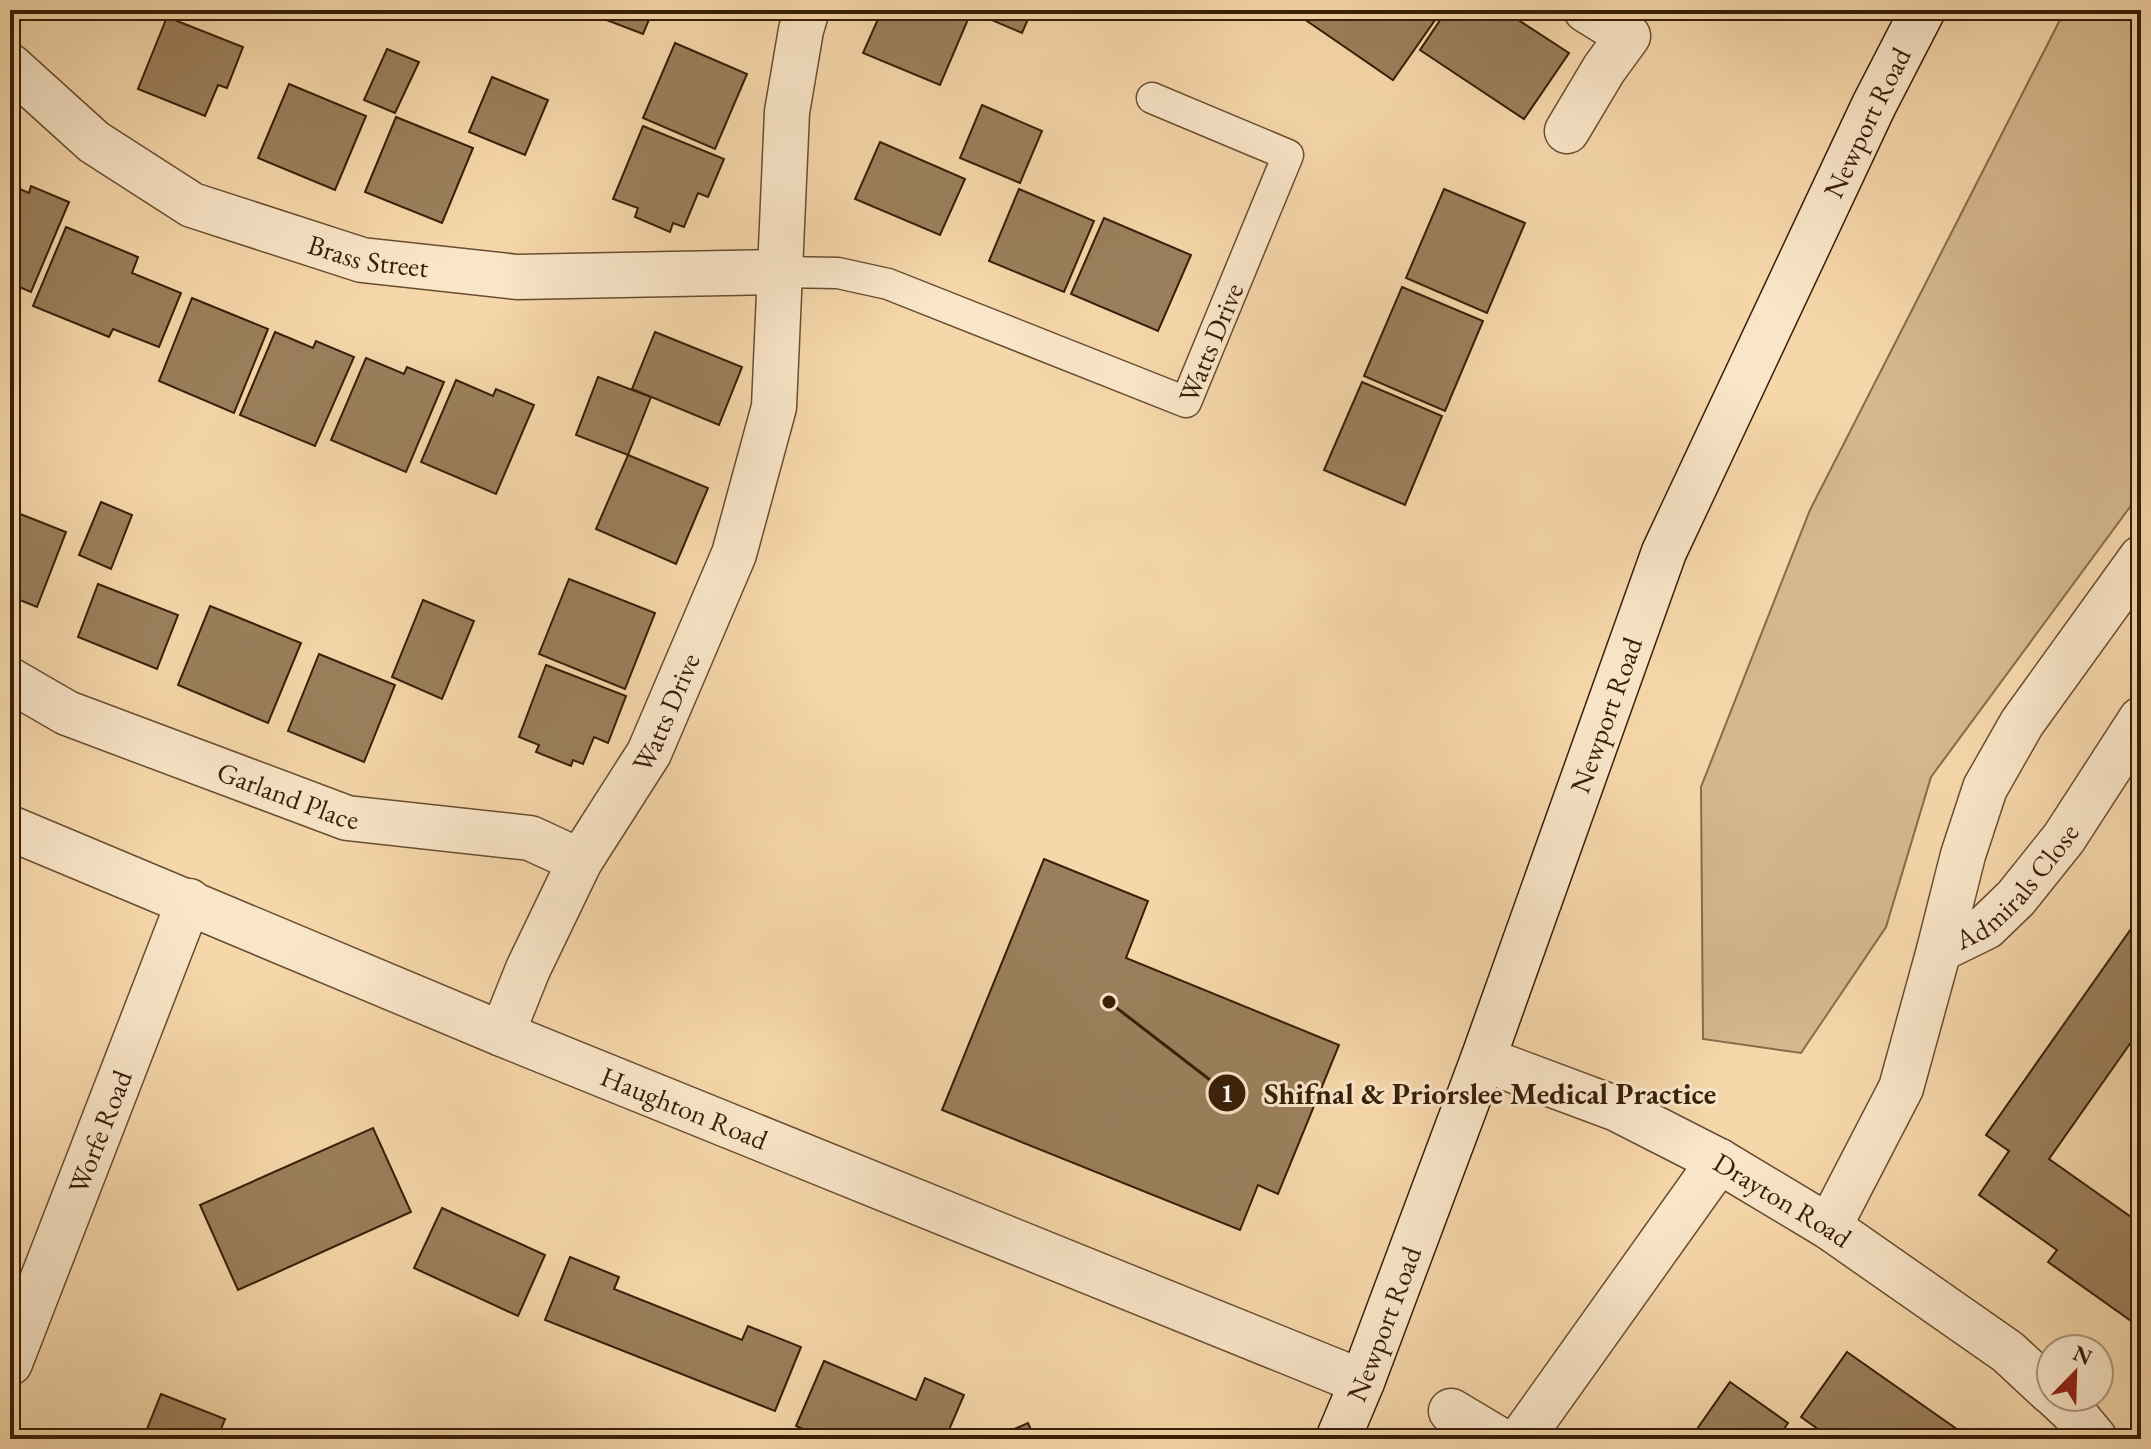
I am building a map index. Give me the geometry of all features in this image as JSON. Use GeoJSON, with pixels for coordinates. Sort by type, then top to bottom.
{"type":"FeatureCollection","features":[{"type":"Feature","properties":{"kind":"street","name":"Watts Drive"},"geometry":{"type":"LineString","coordinates":[[502,1034],[528,969],[580,861],[649,753],[734,554],[774,407],[787,112],[807,10]]}},
{"type":"Feature","properties":{"kind":"street"},"geometry":{"type":"LineString","coordinates":[[1567,131],[1628,36],[1586,10]]}},
{"type":"Feature","properties":{"kind":"street","name":"Newport Road"},"geometry":{"type":"LineString","coordinates":[[1338,1439],[1483,1059],[1664,552],[1874,105],[1923,10]]}},
{"type":"Feature","properties":{"kind":"street","name":"Brass Street"},"geometry":{"type":"LineString","coordinates":[[10,66],[94,142],[192,205],[362,260],[517,277],[780,272]]}},
{"type":"Feature","properties":{"kind":"street"},"geometry":{"type":"LineString","coordinates":[[1939,950],[1963,855],[1985,788],[2022,723],[2141,558]]}},
{"type":"Feature","properties":{"kind":"street","name":"Garland Place"},"geometry":{"type":"LineString","coordinates":[[10,680],[67,713],[347,818],[530,838],[580,861]]}},
{"type":"Feature","properties":{"kind":"street","name":"Admirals Close"},"geometry":{"type":"LineString","coordinates":[[1829,1227],[1901,1088],[1939,950],[1986,927],[2016,898],[2064,838],[2141,719]]}},
{"type":"Feature","properties":{"kind":"street","name":"Haughton Road"},"geometry":{"type":"LineString","coordinates":[[10,828],[502,1034],[1362,1382]]}},
{"type":"Feature","properties":{"kind":"street","name":"Worfe Road"},"geometry":{"type":"LineString","coordinates":[[10,1363],[189,901]]}},
{"type":"Feature","properties":{"kind":"street","name":"Drayton Road"},"geometry":{"type":"LineString","coordinates":[[1483,1059],[1617,1109],[1719,1161],[1829,1227],[2008,1352],[2035,1377]]}},
{"type":"Feature","properties":{"kind":"street"},"geometry":{"type":"LineString","coordinates":[[1521,1439],[1719,1161]]}},
{"type":"Feature","properties":{"kind":"street"},"geometry":{"type":"LineString","coordinates":[[1451,1411],[1498,1439]]}},
{"type":"Feature","properties":{"kind":"street"},"geometry":{"type":"LineString","coordinates":[[2074,1413],[2095,1439]]}},
{"type":"Feature","properties":{"kind":"lane","name":"Watts Drive"},"geometry":{"type":"LineString","coordinates":[[780,272],[838,273],[888,284],[1186,402],[1288,155],[1152,98]]}},
{"type":"Feature","properties":{"kind":"shaded area"},"geometry":{"type":"Polygon","coordinates":[[[2065,10],[2141,10],[2141,492],[1931,777],[1886,927],[1801,1053],[1703,1039],[1701,787],[1810,510],[2065,10]]]}},
{"type":"Feature","properties":{"kind":"building"},"geometry":{"type":"Polygon","coordinates":[[[589,10],[653,10],[643,34],[588,13],[589,10]]]}},
{"type":"Feature","properties":{"kind":"building"},"geometry":{"type":"Polygon","coordinates":[[[727,10],[755,10],[750,20],[727,10]]]}},
{"type":"Feature","properties":{"kind":"building"},"geometry":{"type":"Polygon","coordinates":[[[882,10],[972,10],[940,85],[863,53],[882,10]]]}},
{"type":"Feature","properties":{"kind":"building"},"geometry":{"type":"Polygon","coordinates":[[[974,10],[1032,10],[1022,33],[974,10]]]}},
{"type":"Feature","properties":{"kind":"building"},"geometry":{"type":"Polygon","coordinates":[[[1291,10],[1442,10],[1393,80],[1291,10]]]}},
{"type":"Feature","properties":{"kind":"building"},"geometry":{"type":"Polygon","coordinates":[[[1447,10],[1503,10],[1569,53],[1524,119],[1420,50],[1447,10]]]}},
{"type":"Feature","properties":{"kind":"building"},"geometry":{"type":"Polygon","coordinates":[[[167,17],[243,47],[227,88],[218,85],[205,116],[138,89],[167,17]]]}},
{"type":"Feature","properties":{"kind":"building"},"geometry":{"type":"Polygon","coordinates":[[[675,43],[747,74],[715,149],[643,118],[675,43]]]}},
{"type":"Feature","properties":{"kind":"building"},"geometry":{"type":"Polygon","coordinates":[[[387,49],[419,62],[395,113],[364,100],[387,49]]]}},
{"type":"Feature","properties":{"kind":"building"},"geometry":{"type":"Polygon","coordinates":[[[492,77],[548,100],[525,155],[469,132],[492,77]]]}},
{"type":"Feature","properties":{"kind":"building"},"geometry":{"type":"Polygon","coordinates":[[[289,84],[366,116],[335,190],[258,158],[289,84]]]}},
{"type":"Feature","properties":{"kind":"building"},"geometry":{"type":"Polygon","coordinates":[[[982,105],[1042,131],[1020,183],[960,158],[982,105]]]}},
{"type":"Feature","properties":{"kind":"building"},"geometry":{"type":"Polygon","coordinates":[[[396,117],[473,148],[442,223],[365,192],[396,117]]]}},
{"type":"Feature","properties":{"kind":"building"},"geometry":{"type":"Polygon","coordinates":[[[643,126],[724,159],[708,197],[698,193],[684,227],[673,223],[670,232],[635,217],[638,208],[613,199],[643,126]]]}},
{"type":"Feature","properties":{"kind":"building"},"geometry":{"type":"Polygon","coordinates":[[[880,142],[965,179],[940,235],[855,199],[880,142]]]}},
{"type":"Feature","properties":{"kind":"building"},"geometry":{"type":"Polygon","coordinates":[[[10,185],[29,193],[31,186],[69,202],[31,292],[10,283],[10,185]]]}},
{"type":"Feature","properties":{"kind":"building"},"geometry":{"type":"Polygon","coordinates":[[[1019,189],[1094,221],[1064,292],[989,261],[1019,189]]]}},
{"type":"Feature","properties":{"kind":"building"},"geometry":{"type":"Polygon","coordinates":[[[1444,189],[1525,223],[1487,313],[1406,278],[1444,189]]]}},
{"type":"Feature","properties":{"kind":"building"},"geometry":{"type":"Polygon","coordinates":[[[1104,218],[1191,255],[1158,331],[1071,294],[1104,218]]]}},
{"type":"Feature","properties":{"kind":"building"},"geometry":{"type":"Polygon","coordinates":[[[66,227],[138,257],[132,273],[181,293],[159,347],[113,329],[109,337],[33,306],[66,227]]]}},
{"type":"Feature","properties":{"kind":"building"},"geometry":{"type":"Polygon","coordinates":[[[1402,287],[1483,321],[1445,411],[1364,376],[1402,287]]]}},
{"type":"Feature","properties":{"kind":"building"},"geometry":{"type":"Polygon","coordinates":[[[192,298],[268,329],[234,413],[159,381],[192,298]]]}},
{"type":"Feature","properties":{"kind":"building"},"geometry":{"type":"Polygon","coordinates":[[[275,332],[313,348],[316,341],[354,357],[315,446],[240,415],[275,332]]]}},
{"type":"Feature","properties":{"kind":"building"},"geometry":{"type":"Polygon","coordinates":[[[655,332],[742,367],[719,425],[632,389],[655,332]]]}},
{"type":"Feature","properties":{"kind":"building"},"geometry":{"type":"Polygon","coordinates":[[[366,358],[404,374],[407,367],[444,382],[406,472],[331,440],[366,358]]]}},
{"type":"Feature","properties":{"kind":"building"},"geometry":{"type":"Polygon","coordinates":[[[598,377],[651,397],[628,455],[576,435],[598,377]]]}},
{"type":"Feature","properties":{"kind":"building"},"geometry":{"type":"Polygon","coordinates":[[[456,380],[493,396],[496,389],[534,405],[496,494],[421,462],[456,380]]]}},
{"type":"Feature","properties":{"kind":"building"},"geometry":{"type":"Polygon","coordinates":[[[1362,382],[1442,416],[1405,505],[1324,470],[1362,382]]]}},
{"type":"Feature","properties":{"kind":"building"},"geometry":{"type":"Polygon","coordinates":[[[628,455],[708,488],[676,564],[596,529],[628,455]]]}},
{"type":"Feature","properties":{"kind":"building"},"geometry":{"type":"Polygon","coordinates":[[[101,502],[132,515],[111,569],[79,555],[101,502]]]}},
{"type":"Feature","properties":{"kind":"building"},"geometry":{"type":"Polygon","coordinates":[[[10,510],[66,532],[37,607],[10,596],[10,510]]]}},
{"type":"Feature","properties":{"kind":"building"},"geometry":{"type":"Polygon","coordinates":[[[569,579],[655,613],[625,689],[539,654],[569,579]]]}},
{"type":"Feature","properties":{"kind":"building"},"geometry":{"type":"Polygon","coordinates":[[[98,584],[178,615],[157,669],[78,637],[98,584]]]}},
{"type":"Feature","properties":{"kind":"building"},"geometry":{"type":"Polygon","coordinates":[[[423,600],[474,621],[442,699],[392,677],[423,600]]]}},
{"type":"Feature","properties":{"kind":"building"},"geometry":{"type":"Polygon","coordinates":[[[210,606],[301,643],[268,723],[178,685],[210,606]]]}},
{"type":"Feature","properties":{"kind":"building"},"geometry":{"type":"Polygon","coordinates":[[[319,654],[395,685],[364,762],[288,731],[319,654]]]}},
{"type":"Feature","properties":{"kind":"building"},"geometry":{"type":"Polygon","coordinates":[[[546,665],[626,696],[608,743],[594,737],[583,764],[573,760],[571,766],[536,752],[539,745],[519,737],[546,665]]]}},
{"type":"Feature","properties":{"kind":"building"},"geometry":{"type":"Polygon","coordinates":[[[1044,859],[1148,901],[1126,958],[1339,1045],[1278,1194],[1258,1185],[1240,1230],[942,1110],[1044,859]]]}},
{"type":"Feature","properties":{"kind":"building"},"geometry":{"type":"Polygon","coordinates":[[[2140,916],[2141,1028],[2049,1159],[2141,1224],[2141,1328],[2048,1262],[2057,1250],[1979,1195],[2009,1151],[1986,1135],[2140,916]]]}},
{"type":"Feature","properties":{"kind":"building"},"geometry":{"type":"Polygon","coordinates":[[[373,1128],[411,1212],[238,1290],[200,1205],[373,1128]]]}},
{"type":"Feature","properties":{"kind":"building"},"geometry":{"type":"Polygon","coordinates":[[[442,1208],[545,1255],[518,1316],[414,1268],[442,1208]]]}},
{"type":"Feature","properties":{"kind":"building"},"geometry":{"type":"Polygon","coordinates":[[[570,1257],[619,1277],[614,1289],[742,1340],[748,1326],[801,1347],[775,1411],[545,1320],[570,1257]]]}},
{"type":"Feature","properties":{"kind":"building"},"geometry":{"type":"Polygon","coordinates":[[[1847,1352],[1971,1439],[1832,1439],[1801,1417],[1847,1352]]]}},
{"type":"Feature","properties":{"kind":"building"},"geometry":{"type":"Polygon","coordinates":[[[824,1361],[916,1400],[925,1378],[964,1395],[945,1439],[826,1439],[796,1426],[824,1361]]]}},
{"type":"Feature","properties":{"kind":"building"},"geometry":{"type":"Polygon","coordinates":[[[1730,1382],[1788,1423],[1777,1439],[1690,1439],[1730,1382]]]}},
{"type":"Feature","properties":{"kind":"building"},"geometry":{"type":"Polygon","coordinates":[[[161,1394],[225,1419],[217,1439],[143,1439],[161,1394]]]}},
{"type":"Feature","properties":{"kind":"building"},"geometry":{"type":"Polygon","coordinates":[[[1028,1423],[1035,1439],[992,1439],[1028,1423]]]}},
{"type":"Feature","properties":{"kind":"place","name":"Shifnal & Priorslee Medical Practice"},"geometry":{"type":"Point","coordinates":[1109,1002]}}]}
